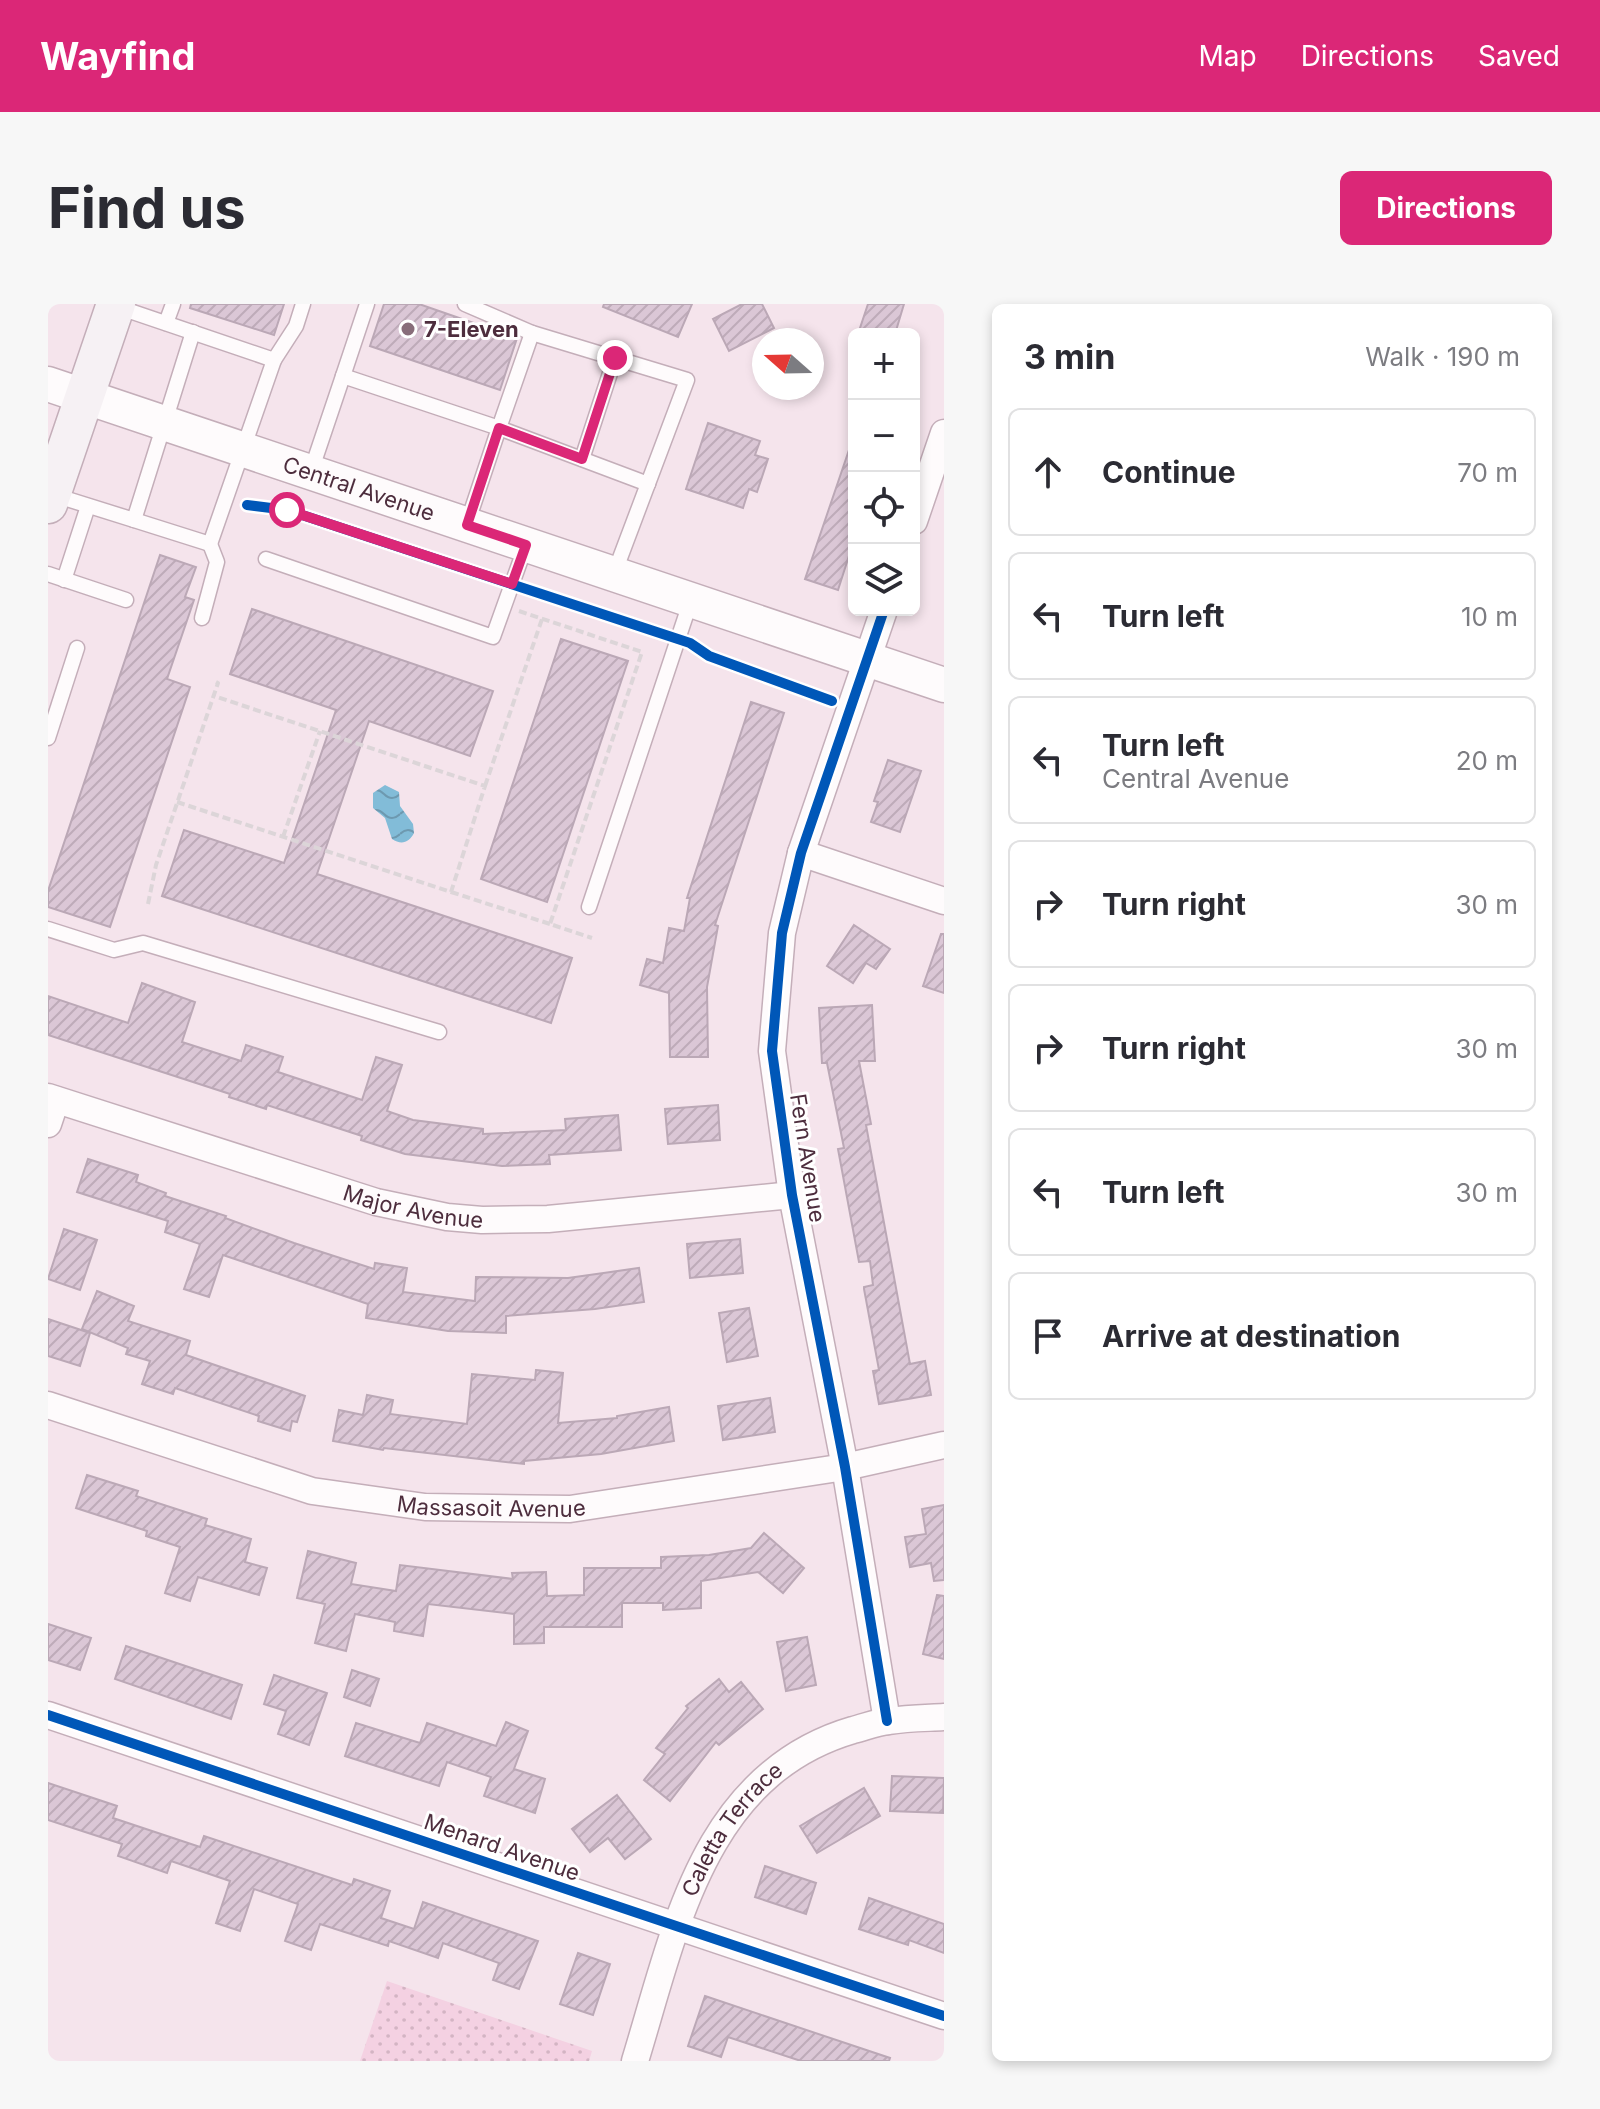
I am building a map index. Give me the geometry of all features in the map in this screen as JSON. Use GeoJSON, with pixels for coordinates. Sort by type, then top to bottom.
{"type":"FeatureCollection","features":[{"type":"Feature","properties":{"kind":"main road"},"geometry":{"type":"LineString","coordinates":[[51,487],[115,305]]}},
{"type":"Feature","properties":{"kind":"street","name":"Central Avenue"},"geometry":{"type":"LineString","coordinates":[[48,384],[944,685]]}},
{"type":"Feature","properties":{"kind":"street"},"geometry":{"type":"LineString","coordinates":[[920,509],[936,478],[944,433]]}},
{"type":"Feature","properties":{"kind":"street","name":"Fern Avenue"},"geometry":{"type":"LineString","coordinates":[[882,616],[801,853],[782,933],[772,1051],[792,1195],[845,1467],[887,1721]]}},
{"type":"Feature","properties":{"kind":"street"},"geometry":{"type":"LineString","coordinates":[[801,853],[944,901]]}},
{"type":"Feature","properties":{"kind":"street","name":"Major Avenue"},"geometry":{"type":"LineString","coordinates":[[51,1107],[376,1202],[447,1217],[548,1219],[792,1195]]}},
{"type":"Feature","properties":{"kind":"street","name":"Massasoit Avenue"},"geometry":{"type":"LineString","coordinates":[[48,1405],[312,1491],[425,1507],[570,1509],[845,1467],[944,1445]]}},
{"type":"Feature","properties":{"kind":"street","name":"Menard Avenue"},"geometry":{"type":"LineString","coordinates":[[48,1715],[944,2016]]}},
{"type":"Feature","properties":{"kind":"street","name":"Caletta Terrace"},"geometry":{"type":"LineString","coordinates":[[635,2061],[677,1927],[703,1859],[728,1817],[775,1771],[802,1752],[838,1735],[887,1721],[944,1717]]}},
{"type":"Feature","properties":{"kind":"lane"},"geometry":{"type":"LineString","coordinates":[[166,323],[173,304]]}},
{"type":"Feature","properties":{"kind":"lane"},"geometry":{"type":"LineString","coordinates":[[202,618],[217,562],[210,544],[274,360],[296,326],[303,304]]}},
{"type":"Feature","properties":{"kind":"lane"},"geometry":{"type":"LineString","coordinates":[[310,472],[367,304]]}},
{"type":"Feature","properties":{"kind":"lane"},"geometry":{"type":"LineString","coordinates":[[465,304],[532,333],[687,380],[614,574]]}},
{"type":"Feature","properties":{"kind":"lane"},"geometry":{"type":"LineString","coordinates":[[115,305],[274,360]]}},
{"type":"Feature","properties":{"kind":"lane"},"geometry":{"type":"LineString","coordinates":[[134,520],[193,332]]}},
{"type":"Feature","properties":{"kind":"lane"},"geometry":{"type":"LineString","coordinates":[[467,525],[532,333]]}},
{"type":"Feature","properties":{"kind":"lane"},"geometry":{"type":"LineString","coordinates":[[582,459],[615,358]]}},
{"type":"Feature","properties":{"kind":"lane"},"geometry":{"type":"LineString","coordinates":[[343,376],[499,428],[648,484]]}},
{"type":"Feature","properties":{"kind":"lane"},"geometry":{"type":"LineString","coordinates":[[51,487],[88,506],[210,544]]}},
{"type":"Feature","properties":{"kind":"lane"},"geometry":{"type":"LineString","coordinates":[[64,580],[88,506]]}},
{"type":"Feature","properties":{"kind":"lane"},"geometry":{"type":"LineString","coordinates":[[266,559],[493,637],[526,545]]}},
{"type":"Feature","properties":{"kind":"lane"},"geometry":{"type":"LineString","coordinates":[[48,574],[126,600]]}},
{"type":"Feature","properties":{"kind":"lane"},"geometry":{"type":"LineString","coordinates":[[589,907],[691,600]]}},
{"type":"Feature","properties":{"kind":"lane"},"geometry":{"type":"LineString","coordinates":[[48,738],[77,648]]}},
{"type":"Feature","properties":{"kind":"lane"},"geometry":{"type":"LineString","coordinates":[[48,929],[114,950],[143,943],[439,1032]]}},
{"type":"Feature","properties":{"kind":"path"},"geometry":{"type":"LineString","coordinates":[[518,610],[642,652],[550,924]]}},
{"type":"Feature","properties":{"kind":"path"},"geometry":{"type":"LineString","coordinates":[[451,892],[542,619]]}},
{"type":"Feature","properties":{"kind":"path"},"geometry":{"type":"LineString","coordinates":[[148,904],[156,865],[214,696],[216,682]]}},
{"type":"Feature","properties":{"kind":"path"},"geometry":{"type":"LineString","coordinates":[[214,696],[485,786]]}},
{"type":"Feature","properties":{"kind":"path"},"geometry":{"type":"LineString","coordinates":[[283,837],[320,731]]}},
{"type":"Feature","properties":{"kind":"path"},"geometry":{"type":"LineString","coordinates":[[177,802],[592,938]]}},
{"type":"Feature","properties":{"kind":"shaded area"},"geometry":{"type":"Polygon","coordinates":[[[387,1981],[592,2051],[589,2061],[360,2061],[387,1981]]]}},
{"type":"Feature","properties":{"kind":"water"},"geometry":{"type":"Polygon","coordinates":[[[385,785],[399,792],[400,806],[413,824],[414,833],[404,842],[392,839],[385,818],[373,808],[373,793],[385,785]]]}},
{"type":"Feature","properties":{"kind":"building"},"geometry":{"type":"Polygon","coordinates":[[[191,304],[284,304],[274,335],[190,308],[191,304]]]}},
{"type":"Feature","properties":{"kind":"building"},"geometry":{"type":"Polygon","coordinates":[[[384,304],[419,304],[517,338],[500,390],[370,346],[384,304]]]}},
{"type":"Feature","properties":{"kind":"building"},"geometry":{"type":"Polygon","coordinates":[[[604,304],[692,304],[678,337],[603,307],[604,304]]]}},
{"type":"Feature","properties":{"kind":"building"},"geometry":{"type":"Polygon","coordinates":[[[742,304],[762,304],[774,328],[752,328],[752,339],[729,351],[713,319],[742,304]]]}},
{"type":"Feature","properties":{"kind":"building"},"geometry":{"type":"Polygon","coordinates":[[[868,304],[904,304],[897,328],[860,328],[868,304]]]}},
{"type":"Feature","properties":{"kind":"building"},"geometry":{"type":"Polygon","coordinates":[[[708,423],[760,441],[755,455],[768,459],[757,492],[749,489],[743,508],[686,489],[708,423]]]}},
{"type":"Feature","properties":{"kind":"building"},"geometry":{"type":"Polygon","coordinates":[[[848,453],[848,559],[838,590],[805,579],[848,453]]]}},
{"type":"Feature","properties":{"kind":"building"},"geometry":{"type":"Polygon","coordinates":[[[160,555],[196,567],[185,597],[194,600],[167,679],[190,687],[110,927],[48,907],[48,891],[160,555]]]}},
{"type":"Feature","properties":{"kind":"building"},"geometry":{"type":"Polygon","coordinates":[[[252,609],[493,691],[470,756],[369,721],[317,874],[572,958],[551,1023],[162,896],[184,830],[284,863],[336,710],[230,674],[252,609]]]}},
{"type":"Feature","properties":{"kind":"building"},"geometry":{"type":"Polygon","coordinates":[[[561,639],[628,661],[547,902],[481,879],[561,639]]]}},
{"type":"Feature","properties":{"kind":"building"},"geometry":{"type":"Polygon","coordinates":[[[751,702],[784,713],[715,925],[718,926],[707,987],[708,1057],[670,1057],[669,993],[640,985],[647,959],[663,963],[669,928],[684,931],[690,898],[687,898],[751,702]]]}},
{"type":"Feature","properties":{"kind":"building"},"geometry":{"type":"Polygon","coordinates":[[[888,760],[921,771],[900,832],[871,822],[878,802],[874,801],[888,760]]]}},
{"type":"Feature","properties":{"kind":"building"},"geometry":{"type":"Polygon","coordinates":[[[854,925],[890,949],[876,969],[866,963],[853,983],[827,966],[854,925]]]}},
{"type":"Feature","properties":{"kind":"building"},"geometry":{"type":"Polygon","coordinates":[[[941,934],[944,934],[944,993],[923,986],[941,934]]]}},
{"type":"Feature","properties":{"kind":"building"},"geometry":{"type":"Polygon","coordinates":[[[142,983],[195,1002],[182,1042],[241,1061],[246,1045],[283,1057],[278,1072],[362,1100],[376,1057],[402,1065],[387,1111],[413,1120],[483,1129],[483,1134],[566,1130],[565,1119],[618,1115],[621,1150],[549,1155],[550,1164],[502,1166],[405,1154],[361,1140],[362,1136],[267,1105],[266,1109],[229,1097],[230,1094],[48,1035],[48,996],[128,1023],[142,983]]]}},
{"type":"Feature","properties":{"kind":"building"},"geometry":{"type":"Polygon","coordinates":[[[872,1005],[875,1061],[859,1061],[871,1124],[866,1125],[910,1364],[925,1361],[931,1395],[879,1404],[873,1371],[879,1370],[864,1289],[873,1285],[870,1261],[859,1262],[838,1149],[844,1148],[827,1063],[822,1063],[819,1008],[872,1005]]]}},
{"type":"Feature","properties":{"kind":"building"},"geometry":{"type":"Polygon","coordinates":[[[718,1105],[720,1140],[668,1144],[665,1109],[718,1105]]]}},
{"type":"Feature","properties":{"kind":"building"},"geometry":{"type":"Polygon","coordinates":[[[88,1159],[138,1175],[136,1182],[166,1193],[165,1196],[294,1243],[374,1269],[375,1263],[407,1268],[403,1292],[475,1301],[476,1277],[568,1278],[639,1268],[644,1302],[506,1316],[506,1333],[448,1331],[366,1318],[368,1304],[223,1255],[209,1297],[184,1289],[200,1244],[165,1232],[168,1221],[77,1192],[88,1159]]]}},
{"type":"Feature","properties":{"kind":"building"},"geometry":{"type":"Polygon","coordinates":[[[64,1229],[97,1240],[80,1290],[48,1279],[64,1229]]]}},
{"type":"Feature","properties":{"kind":"building"},"geometry":{"type":"Polygon","coordinates":[[[740,1239],[743,1273],[690,1278],[687,1244],[740,1239]]]}},
{"type":"Feature","properties":{"kind":"building"},"geometry":{"type":"Polygon","coordinates":[[[97,1291],[134,1306],[128,1321],[190,1341],[186,1355],[305,1396],[297,1422],[292,1421],[290,1431],[258,1421],[259,1416],[175,1388],[173,1394],[142,1384],[150,1361],[126,1354],[128,1348],[82,1329],[97,1291]]]}},
{"type":"Feature","properties":{"kind":"building"},"geometry":{"type":"Polygon","coordinates":[[[749,1308],[758,1356],[727,1362],[719,1313],[749,1308]]]}},
{"type":"Feature","properties":{"kind":"building"},"geometry":{"type":"Polygon","coordinates":[[[48,1319],[90,1333],[80,1366],[48,1356],[48,1319]]]}},
{"type":"Feature","properties":{"kind":"building"},"geometry":{"type":"Polygon","coordinates":[[[536,1370],[563,1373],[558,1423],[617,1418],[669,1407],[674,1441],[601,1454],[524,1461],[524,1464],[383,1450],[333,1441],[339,1410],[363,1415],[367,1395],[393,1400],[390,1414],[467,1424],[472,1374],[535,1380],[536,1370]]]}},
{"type":"Feature","properties":{"kind":"building"},"geometry":{"type":"Polygon","coordinates":[[[770,1398],[775,1432],[723,1440],[718,1406],[770,1398]]]}},
{"type":"Feature","properties":{"kind":"building"},"geometry":{"type":"Polygon","coordinates":[[[87,1475],[138,1491],[136,1496],[207,1519],[205,1525],[251,1539],[245,1562],[267,1568],[259,1595],[198,1577],[190,1601],[165,1593],[180,1547],[146,1536],[147,1531],[76,1508],[87,1475]]]}},
{"type":"Feature","properties":{"kind":"building"},"geometry":{"type":"Polygon","coordinates":[[[944,1505],[944,1580],[934,1581],[931,1563],[910,1567],[905,1537],[926,1534],[922,1509],[944,1505]]]}},
{"type":"Feature","properties":{"kind":"building"},"geometry":{"type":"Polygon","coordinates":[[[764,1533],[804,1568],[783,1593],[758,1572],[701,1581],[701,1608],[663,1610],[663,1603],[622,1603],[622,1627],[544,1627],[544,1643],[514,1644],[514,1614],[428,1604],[423,1636],[394,1631],[395,1622],[355,1614],[346,1651],[315,1643],[325,1604],[297,1598],[308,1551],[356,1563],[351,1584],[396,1591],[400,1565],[513,1579],[512,1573],[546,1572],[547,1596],[584,1595],[584,1568],[661,1568],[661,1557],[709,1555],[751,1548],[764,1533]]]}},
{"type":"Feature","properties":{"kind":"building"},"geometry":{"type":"Polygon","coordinates":[[[937,1595],[944,1596],[944,1659],[923,1654],[937,1595]]]}},
{"type":"Feature","properties":{"kind":"building"},"geometry":{"type":"Polygon","coordinates":[[[48,1624],[91,1638],[80,1670],[48,1660],[48,1624]]]}},
{"type":"Feature","properties":{"kind":"building"},"geometry":{"type":"Polygon","coordinates":[[[807,1637],[816,1685],[786,1691],[777,1642],[807,1637]]]}},
{"type":"Feature","properties":{"kind":"building"},"geometry":{"type":"Polygon","coordinates":[[[126,1646],[242,1685],[231,1719],[115,1679],[126,1646]]]}},
{"type":"Feature","properties":{"kind":"building"},"geometry":{"type":"Polygon","coordinates":[[[352,1670],[379,1679],[370,1706],[344,1697],[352,1670]]]}},
{"type":"Feature","properties":{"kind":"building"},"geometry":{"type":"Polygon","coordinates":[[[274,1675],[327,1693],[309,1745],[278,1734],[286,1711],[264,1704],[274,1675]]]}},
{"type":"Feature","properties":{"kind":"building"},"geometry":{"type":"Polygon","coordinates":[[[719,1679],[729,1692],[741,1682],[763,1709],[719,1745],[716,1742],[670,1801],[644,1780],[665,1754],[656,1748],[688,1708],[686,1706],[719,1679]]]}},
{"type":"Feature","properties":{"kind":"building"},"geometry":{"type":"Polygon","coordinates":[[[506,1722],[528,1731],[514,1769],[545,1779],[535,1813],[484,1796],[491,1777],[447,1762],[439,1786],[345,1756],[356,1723],[420,1743],[427,1723],[496,1746],[506,1722]]]}},
{"type":"Feature","properties":{"kind":"building"},"geometry":{"type":"Polygon","coordinates":[[[892,1776],[944,1778],[943,1813],[890,1811],[892,1776]]]}},
{"type":"Feature","properties":{"kind":"building"},"geometry":{"type":"Polygon","coordinates":[[[48,1783],[117,1806],[113,1818],[200,1847],[204,1836],[352,1885],[354,1879],[390,1891],[381,1918],[414,1929],[423,1902],[538,1941],[519,1989],[493,1980],[499,1963],[443,1943],[438,1958],[389,1941],[388,1946],[320,1924],[311,1950],[285,1941],[298,1904],[254,1889],[240,1931],[216,1923],[230,1881],[171,1861],[167,1873],[118,1856],[122,1844],[48,1820],[48,1783]]]}},
{"type":"Feature","properties":{"kind":"building"},"geometry":{"type":"Polygon","coordinates":[[[864,1788],[880,1816],[817,1853],[800,1826],[864,1788]]]}},
{"type":"Feature","properties":{"kind":"building"},"geometry":{"type":"Polygon","coordinates":[[[617,1795],[651,1839],[625,1859],[608,1838],[590,1852],[572,1829],[617,1795]]]}},
{"type":"Feature","properties":{"kind":"building"},"geometry":{"type":"Polygon","coordinates":[[[765,1866],[816,1883],[806,1914],[755,1897],[765,1866]]]}},
{"type":"Feature","properties":{"kind":"building"},"geometry":{"type":"Polygon","coordinates":[[[869,1898],[944,1924],[944,1953],[909,1940],[908,1945],[859,1929],[869,1898]]]}},
{"type":"Feature","properties":{"kind":"building"},"geometry":{"type":"Polygon","coordinates":[[[578,1953],[610,1964],[593,2015],[560,2004],[578,1953]]]}},
{"type":"Feature","properties":{"kind":"building"},"geometry":{"type":"Polygon","coordinates":[[[705,1996],[890,2058],[889,2061],[801,2061],[728,2037],[721,2057],[688,2046],[705,1996]]]}},
{"type":"Feature","properties":{"kind":"cycle path"},"geometry":{"type":"LineString","coordinates":[[247,505],[287,510],[690,643],[709,656],[832,701]]}},
{"type":"Feature","properties":{"kind":"cycle path"},"geometry":{"type":"LineString","coordinates":[[882,616],[801,853],[782,933],[772,1051],[792,1195],[845,1467],[887,1721]]}},
{"type":"Feature","properties":{"kind":"cycle path"},"geometry":{"type":"LineString","coordinates":[[48,1715],[944,2016]]}},
{"type":"Feature","properties":{"kind":"place","name":"7-Eleven"},"geometry":{"type":"Point","coordinates":[408,329]}},
{"type":"Feature","properties":{"kind":"route"},"geometry":{"type":"LineString","coordinates":[[287,510],[512,584],[526,545],[467,525],[499,428],[582,459],[615,358]]}}]}
